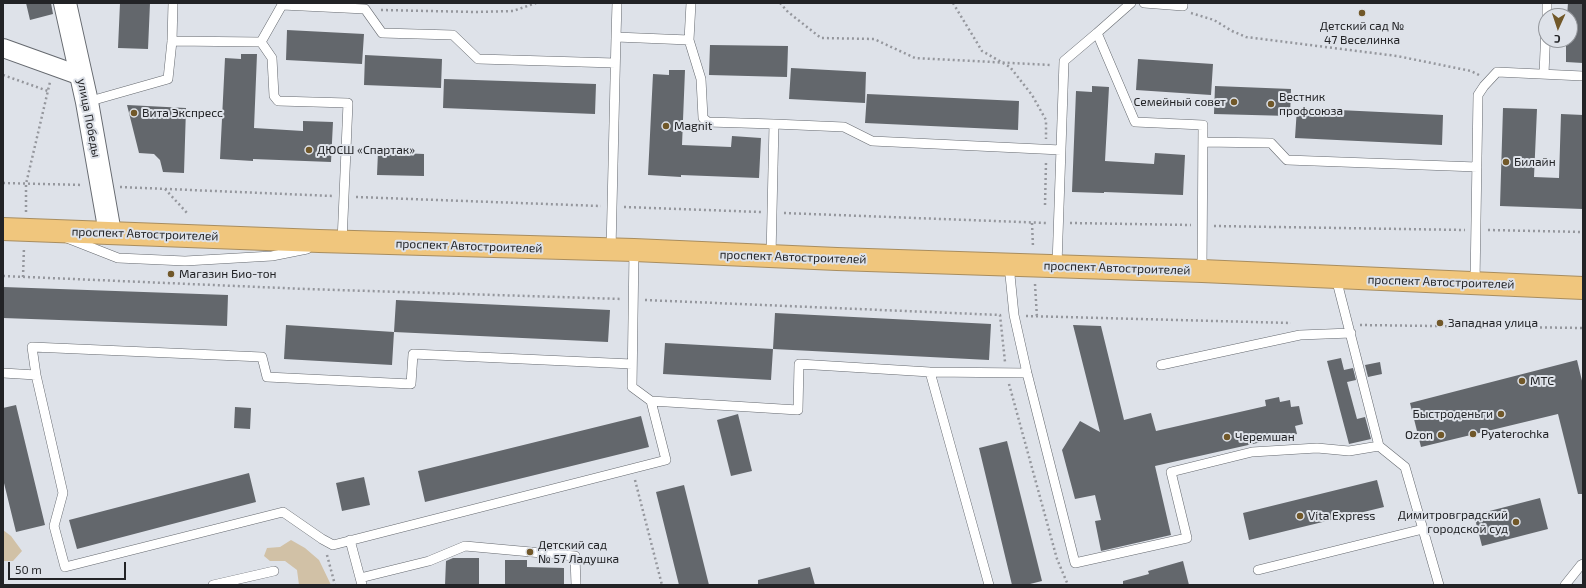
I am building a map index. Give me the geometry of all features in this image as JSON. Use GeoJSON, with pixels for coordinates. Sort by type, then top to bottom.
{"type":"FeatureCollection","features":[{"type":"Feature","properties":{"kind":"highway","name":"проспект Автостроителей"},"geometry":{"type":"LineString","coordinates":[[3,229],[1202,271],[1583,288]]}},
{"type":"Feature","properties":{"kind":"street","name":"улица Победы"},"geometry":{"type":"LineString","coordinates":[[65,3],[87,102],[110,233]]}},
{"type":"Feature","properties":{"kind":"street"},"geometry":{"type":"LineString","coordinates":[[3,48],[81,76]]}},
{"type":"Feature","properties":{"kind":"lane"},"geometry":{"type":"LineString","coordinates":[[87,102],[168,79],[174,3]]}},
{"type":"Feature","properties":{"kind":"lane"},"geometry":{"type":"LineString","coordinates":[[611,250],[617,3]]}},
{"type":"Feature","properties":{"kind":"lane"},"geometry":{"type":"LineString","coordinates":[[691,3],[689,40],[700,79],[703,118],[708,122],[844,127],[872,141],[1053,150]]}},
{"type":"Feature","properties":{"kind":"lane"},"geometry":{"type":"LineString","coordinates":[[1057,266],[1058,223],[1053,150],[1064,61],[1131,3]]}},
{"type":"Feature","properties":{"kind":"lane"},"geometry":{"type":"LineString","coordinates":[[1146,3],[1183,6],[1183,3]]}},
{"type":"Feature","properties":{"kind":"lane"},"geometry":{"type":"LineString","coordinates":[[261,42],[282,4],[364,9],[382,33],[453,35],[478,59],[615,63]]}},
{"type":"Feature","properties":{"kind":"lane"},"geometry":{"type":"LineString","coordinates":[[1097,32],[1136,122],[1203,126],[1202,271]]}},
{"type":"Feature","properties":{"kind":"lane"},"geometry":{"type":"LineString","coordinates":[[616,38],[689,40]]}},
{"type":"Feature","properties":{"kind":"lane"},"geometry":{"type":"LineString","coordinates":[[172,41],[261,42]]}},
{"type":"Feature","properties":{"kind":"lane"},"geometry":{"type":"LineString","coordinates":[[36,230],[118,258],[185,261],[272,256],[342,242],[348,103],[278,101],[274,96],[272,58],[261,42]]}},
{"type":"Feature","properties":{"kind":"lane"},"geometry":{"type":"LineString","coordinates":[[1544,74],[1545,48]]}},
{"type":"Feature","properties":{"kind":"lane"},"geometry":{"type":"LineString","coordinates":[[1475,284],[1478,95],[1497,72],[1583,76]]}},
{"type":"Feature","properties":{"kind":"lane"},"geometry":{"type":"LineString","coordinates":[[771,256],[774,124]]}},
{"type":"Feature","properties":{"kind":"lane"},"geometry":{"type":"LineString","coordinates":[[1203,142],[1271,143],[1287,160],[1477,167]]}},
{"type":"Feature","properties":{"kind":"lane"},"geometry":{"type":"LineString","coordinates":[[634,250],[632,388],[651,401],[798,410],[799,364],[930,372],[1006,374],[1027,373]]}},
{"type":"Feature","properties":{"kind":"lane"},"geometry":{"type":"LineString","coordinates":[[1008,264],[1014,315],[1027,373],[1075,563],[1187,538],[1171,472],[1252,452],[1317,448],[1349,451],[1380,446]]}},
{"type":"Feature","properties":{"kind":"lane"},"geometry":{"type":"LineString","coordinates":[[1336,278],[1380,446],[1404,467],[1439,585]]}},
{"type":"Feature","properties":{"kind":"lane"},"geometry":{"type":"LineString","coordinates":[[1162,365],[1300,335],[1350,333]]}},
{"type":"Feature","properties":{"kind":"lane"},"geometry":{"type":"LineString","coordinates":[[632,364],[413,354],[412,384],[267,377],[262,357],[32,347],[36,375],[63,493],[54,526],[65,567],[283,512],[333,545],[666,460],[651,401]]}},
{"type":"Feature","properties":{"kind":"lane"},"geometry":{"type":"LineString","coordinates":[[930,372],[989,585]]}},
{"type":"Feature","properties":{"kind":"lane"},"geometry":{"type":"LineString","coordinates":[[3,373],[36,375]]}},
{"type":"Feature","properties":{"kind":"lane"},"geometry":{"type":"LineString","coordinates":[[1258,570],[1423,529]]}},
{"type":"Feature","properties":{"kind":"lane"},"geometry":{"type":"LineString","coordinates":[[350,540],[361,582],[429,561],[465,546],[574,556],[576,585]]}},
{"type":"Feature","properties":{"kind":"lane"},"geometry":{"type":"LineString","coordinates":[[1565,585],[1583,564]]}},
{"type":"Feature","properties":{"kind":"lane"},"geometry":{"type":"LineString","coordinates":[[213,585],[274,571]]}},
{"type":"Feature","properties":{"kind":"path"},"geometry":{"type":"LineString","coordinates":[[364,9],[476,12],[513,11],[536,3]]}},
{"type":"Feature","properties":{"kind":"path"},"geometry":{"type":"LineString","coordinates":[[780,3],[788,12],[821,38],[874,39],[915,58],[1050,65],[1053,69]]}},
{"type":"Feature","properties":{"kind":"path"},"geometry":{"type":"LineString","coordinates":[[953,3],[982,51],[1010,66],[1032,95],[1046,120],[1053,150],[1046,162],[1045,208]]}},
{"type":"Feature","properties":{"kind":"path"},"geometry":{"type":"LineString","coordinates":[[1187,12],[1214,20],[1246,38],[1396,56],[1471,71],[1490,80]]}},
{"type":"Feature","properties":{"kind":"path"},"geometry":{"type":"LineString","coordinates":[[23,277],[36,230],[26,184],[54,66]]}},
{"type":"Feature","properties":{"kind":"path"},"geometry":{"type":"LineString","coordinates":[[3,75],[48,91]]}},
{"type":"Feature","properties":{"kind":"path"},"geometry":{"type":"LineString","coordinates":[[1046,162],[1053,150]]}},
{"type":"Feature","properties":{"kind":"path"},"geometry":{"type":"LineString","coordinates":[[3,183],[1045,223],[1583,232]]}},
{"type":"Feature","properties":{"kind":"path"},"geometry":{"type":"LineString","coordinates":[[165,189],[188,214]]}},
{"type":"Feature","properties":{"kind":"path"},"geometry":{"type":"LineString","coordinates":[[1045,215],[1045,223]]}},
{"type":"Feature","properties":{"kind":"path"},"geometry":{"type":"LineString","coordinates":[[3,276],[306,289],[633,299],[1000,315],[1006,374],[1057,559],[1068,585]]}},
{"type":"Feature","properties":{"kind":"path"},"geometry":{"type":"LineString","coordinates":[[632,468],[662,585]]}},
{"type":"Feature","properties":{"kind":"path"},"geometry":{"type":"LineString","coordinates":[[322,539],[335,585]]}},
{"type":"Feature","properties":{"kind":"shaded area"},"geometry":{"type":"Polygon","coordinates":[[[3,530],[11,536],[22,551],[13,561],[3,561],[3,530]]]}},
{"type":"Feature","properties":{"kind":"shaded area"},"geometry":{"type":"Polygon","coordinates":[[[291,540],[305,548],[319,560],[331,585],[299,585],[297,570],[285,561],[270,561],[264,556],[267,548],[280,547],[291,540]]]}},
{"type":"Feature","properties":{"kind":"building"},"geometry":{"type":"Polygon","coordinates":[[[26,3],[51,3],[53,14],[30,20],[26,3]]]}},
{"type":"Feature","properties":{"kind":"building"},"geometry":{"type":"Polygon","coordinates":[[[120,3],[150,3],[148,49],[118,48],[120,3]]]}},
{"type":"Feature","properties":{"kind":"building"},"geometry":{"type":"Polygon","coordinates":[[[1568,3],[1583,3],[1583,63],[1566,62],[1566,48],[1578,48],[1578,8],[1568,8],[1568,3]]]}},
{"type":"Feature","properties":{"kind":"building"},"geometry":{"type":"Polygon","coordinates":[[[287,30],[364,34],[362,64],[286,60],[287,30]]]}},
{"type":"Feature","properties":{"kind":"building"},"geometry":{"type":"Polygon","coordinates":[[[710,45],[788,46],[787,77],[709,75],[710,45]]]}},
{"type":"Feature","properties":{"kind":"building"},"geometry":{"type":"Polygon","coordinates":[[[241,54],[257,54],[254,128],[303,131],[303,121],[333,122],[331,162],[220,159],[225,58],[241,59],[241,54]]]}},
{"type":"Feature","properties":{"kind":"building"},"geometry":{"type":"Polygon","coordinates":[[[365,55],[442,59],[441,88],[364,85],[365,55]]]}},
{"type":"Feature","properties":{"kind":"building"},"geometry":{"type":"Polygon","coordinates":[[[1138,59],[1213,64],[1211,95],[1136,90],[1138,59]]]}},
{"type":"Feature","properties":{"kind":"building"},"geometry":{"type":"Polygon","coordinates":[[[791,68],[866,72],[865,103],[789,99],[791,68]]]}},
{"type":"Feature","properties":{"kind":"building"},"geometry":{"type":"Polygon","coordinates":[[[669,70],[685,70],[682,145],[731,147],[732,136],[761,138],[759,178],[648,175],[653,74],[669,75],[669,70]]]}},
{"type":"Feature","properties":{"kind":"building"},"geometry":{"type":"Polygon","coordinates":[[[444,79],[596,84],[595,114],[443,108],[444,79]]]}},
{"type":"Feature","properties":{"kind":"building"},"geometry":{"type":"Polygon","coordinates":[[[1092,86],[1109,87],[1105,161],[1154,164],[1155,153],[1185,155],[1183,195],[1072,192],[1076,91],[1092,92],[1092,86]]]}},
{"type":"Feature","properties":{"kind":"building"},"geometry":{"type":"Polygon","coordinates":[[[1215,86],[1291,89],[1290,116],[1214,114],[1215,86]]]}},
{"type":"Feature","properties":{"kind":"building"},"geometry":{"type":"Polygon","coordinates":[[[867,94],[1019,101],[1018,130],[865,123],[867,94]]]}},
{"type":"Feature","properties":{"kind":"building"},"geometry":{"type":"Polygon","coordinates":[[[127,105],[186,108],[184,173],[163,172],[160,160],[154,154],[139,153],[127,105]]]}},
{"type":"Feature","properties":{"kind":"building"},"geometry":{"type":"Polygon","coordinates":[[[1297,108],[1443,115],[1442,145],[1295,138],[1297,108]]]}},
{"type":"Feature","properties":{"kind":"building"},"geometry":{"type":"Polygon","coordinates":[[[1503,108],[1537,109],[1534,177],[1559,178],[1561,114],[1583,115],[1583,209],[1500,206],[1503,108]]]}},
{"type":"Feature","properties":{"kind":"building"},"geometry":{"type":"Polygon","coordinates":[[[378,152],[424,154],[424,176],[377,175],[378,152]]]}},
{"type":"Feature","properties":{"kind":"building"},"geometry":{"type":"Polygon","coordinates":[[[3,287],[228,295],[227,326],[3,318],[3,287]]]}},
{"type":"Feature","properties":{"kind":"building"},"geometry":{"type":"Polygon","coordinates":[[[396,300],[610,310],[608,342],[394,332],[396,300]]]}},
{"type":"Feature","properties":{"kind":"building"},"geometry":{"type":"Polygon","coordinates":[[[775,313],[991,324],[989,360],[773,349],[775,313]]]}},
{"type":"Feature","properties":{"kind":"building"},"geometry":{"type":"Polygon","coordinates":[[[286,325],[394,332],[392,365],[284,359],[286,325]]]}},
{"type":"Feature","properties":{"kind":"building"},"geometry":{"type":"Polygon","coordinates":[[[1073,325],[1101,326],[1124,420],[1151,413],[1156,431],[1266,406],[1265,400],[1279,397],[1280,402],[1290,400],[1291,407],[1299,406],[1303,424],[1295,426],[1297,434],[1155,466],[1171,535],[1101,551],[1095,521],[1101,520],[1095,495],[1075,499],[1062,450],[1080,421],[1100,432],[1073,325]]]}},
{"type":"Feature","properties":{"kind":"building"},"geometry":{"type":"Polygon","coordinates":[[[665,343],[773,349],[771,380],[663,374],[665,343]]]}},
{"type":"Feature","properties":{"kind":"building"},"geometry":{"type":"Polygon","coordinates":[[[1341,358],[1344,370],[1353,368],[1356,380],[1347,382],[1357,419],[1365,417],[1371,439],[1349,444],[1327,361],[1341,358]]]}},
{"type":"Feature","properties":{"kind":"building"},"geometry":{"type":"Polygon","coordinates":[[[1577,360],[1583,385],[1583,494],[1578,494],[1558,414],[1421,447],[1410,403],[1577,360]]]}},
{"type":"Feature","properties":{"kind":"building"},"geometry":{"type":"Polygon","coordinates":[[[1380,362],[1382,374],[1368,377],[1365,365],[1380,362]]]}},
{"type":"Feature","properties":{"kind":"building"},"geometry":{"type":"Polygon","coordinates":[[[16,405],[45,525],[16,532],[3,479],[3,408],[16,405]]]}},
{"type":"Feature","properties":{"kind":"building"},"geometry":{"type":"Polygon","coordinates":[[[235,407],[251,408],[250,429],[234,428],[235,407]]]}},
{"type":"Feature","properties":{"kind":"building"},"geometry":{"type":"Polygon","coordinates":[[[738,414],[752,471],[731,476],[717,420],[738,414]]]}},
{"type":"Feature","properties":{"kind":"building"},"geometry":{"type":"Polygon","coordinates":[[[641,416],[649,447],[425,502],[418,471],[641,416]]]}},
{"type":"Feature","properties":{"kind":"building"},"geometry":{"type":"Polygon","coordinates":[[[1007,441],[1042,581],[1026,585],[1012,585],[979,448],[1007,441]]]}},
{"type":"Feature","properties":{"kind":"building"},"geometry":{"type":"Polygon","coordinates":[[[249,473],[256,502],[77,549],[69,520],[249,473]]]}},
{"type":"Feature","properties":{"kind":"building"},"geometry":{"type":"Polygon","coordinates":[[[364,477],[370,505],[342,511],[336,483],[364,477]]]}},
{"type":"Feature","properties":{"kind":"building"},"geometry":{"type":"Polygon","coordinates":[[[1377,480],[1384,507],[1249,540],[1243,513],[1377,480]]]}},
{"type":"Feature","properties":{"kind":"building"},"geometry":{"type":"Polygon","coordinates":[[[684,485],[709,585],[679,585],[656,492],[684,485]]]}},
{"type":"Feature","properties":{"kind":"building"},"geometry":{"type":"Polygon","coordinates":[[[1540,498],[1548,529],[1482,546],[1474,515],[1540,498]]]}},
{"type":"Feature","properties":{"kind":"building"},"geometry":{"type":"Polygon","coordinates":[[[453,558],[479,558],[479,585],[445,585],[446,561],[453,558]]]}},
{"type":"Feature","properties":{"kind":"building"},"geometry":{"type":"Polygon","coordinates":[[[505,560],[527,560],[527,567],[564,568],[564,585],[505,585],[505,560]]]}},
{"type":"Feature","properties":{"kind":"building"},"geometry":{"type":"Polygon","coordinates":[[[1183,561],[1189,585],[1123,585],[1123,581],[1149,574],[1148,571],[1183,561]]]}},
{"type":"Feature","properties":{"kind":"building"},"geometry":{"type":"Polygon","coordinates":[[[810,567],[815,585],[758,585],[758,580],[810,567]]]}},
{"type":"Feature","properties":{"kind":"place","name":"Детский сад № 47 Веселинка"},"geometry":{"type":"Point","coordinates":[1362,13]}},
{"type":"Feature","properties":{"kind":"place","name":"Семейный совет"},"geometry":{"type":"Point","coordinates":[1234,102]}},
{"type":"Feature","properties":{"kind":"place","name":"Вестник профсоюза"},"geometry":{"type":"Point","coordinates":[1271,104]}},
{"type":"Feature","properties":{"kind":"place","name":"Вита Экспресс"},"geometry":{"type":"Point","coordinates":[134,113]}},
{"type":"Feature","properties":{"kind":"place","name":"Magnit"},"geometry":{"type":"Point","coordinates":[666,126]}},
{"type":"Feature","properties":{"kind":"place","name":"ДЮСШ «Спартак»"},"geometry":{"type":"Point","coordinates":[309,150]}},
{"type":"Feature","properties":{"kind":"place","name":"Билайн"},"geometry":{"type":"Point","coordinates":[1506,162]}},
{"type":"Feature","properties":{"kind":"place","name":"Магазин Био-тон"},"geometry":{"type":"Point","coordinates":[171,274]}},
{"type":"Feature","properties":{"kind":"place","name":"Западная улица"},"geometry":{"type":"Point","coordinates":[1440,323]}},
{"type":"Feature","properties":{"kind":"place","name":"МТС"},"geometry":{"type":"Point","coordinates":[1522,381]}},
{"type":"Feature","properties":{"kind":"place","name":"Быстроденьги"},"geometry":{"type":"Point","coordinates":[1501,414]}},
{"type":"Feature","properties":{"kind":"place","name":"Pyaterochka"},"geometry":{"type":"Point","coordinates":[1473,434]}},
{"type":"Feature","properties":{"kind":"place","name":"Ozon"},"geometry":{"type":"Point","coordinates":[1441,435]}},
{"type":"Feature","properties":{"kind":"place","name":"Черемшан"},"geometry":{"type":"Point","coordinates":[1227,437]}},
{"type":"Feature","properties":{"kind":"place","name":"Vita Express"},"geometry":{"type":"Point","coordinates":[1300,516]}},
{"type":"Feature","properties":{"kind":"place","name":"Димитровградский городской суд"},"geometry":{"type":"Point","coordinates":[1516,522]}},
{"type":"Feature","properties":{"kind":"place","name":"Детский сад № 57 Ладушка"},"geometry":{"type":"Point","coordinates":[530,552]}}]}
